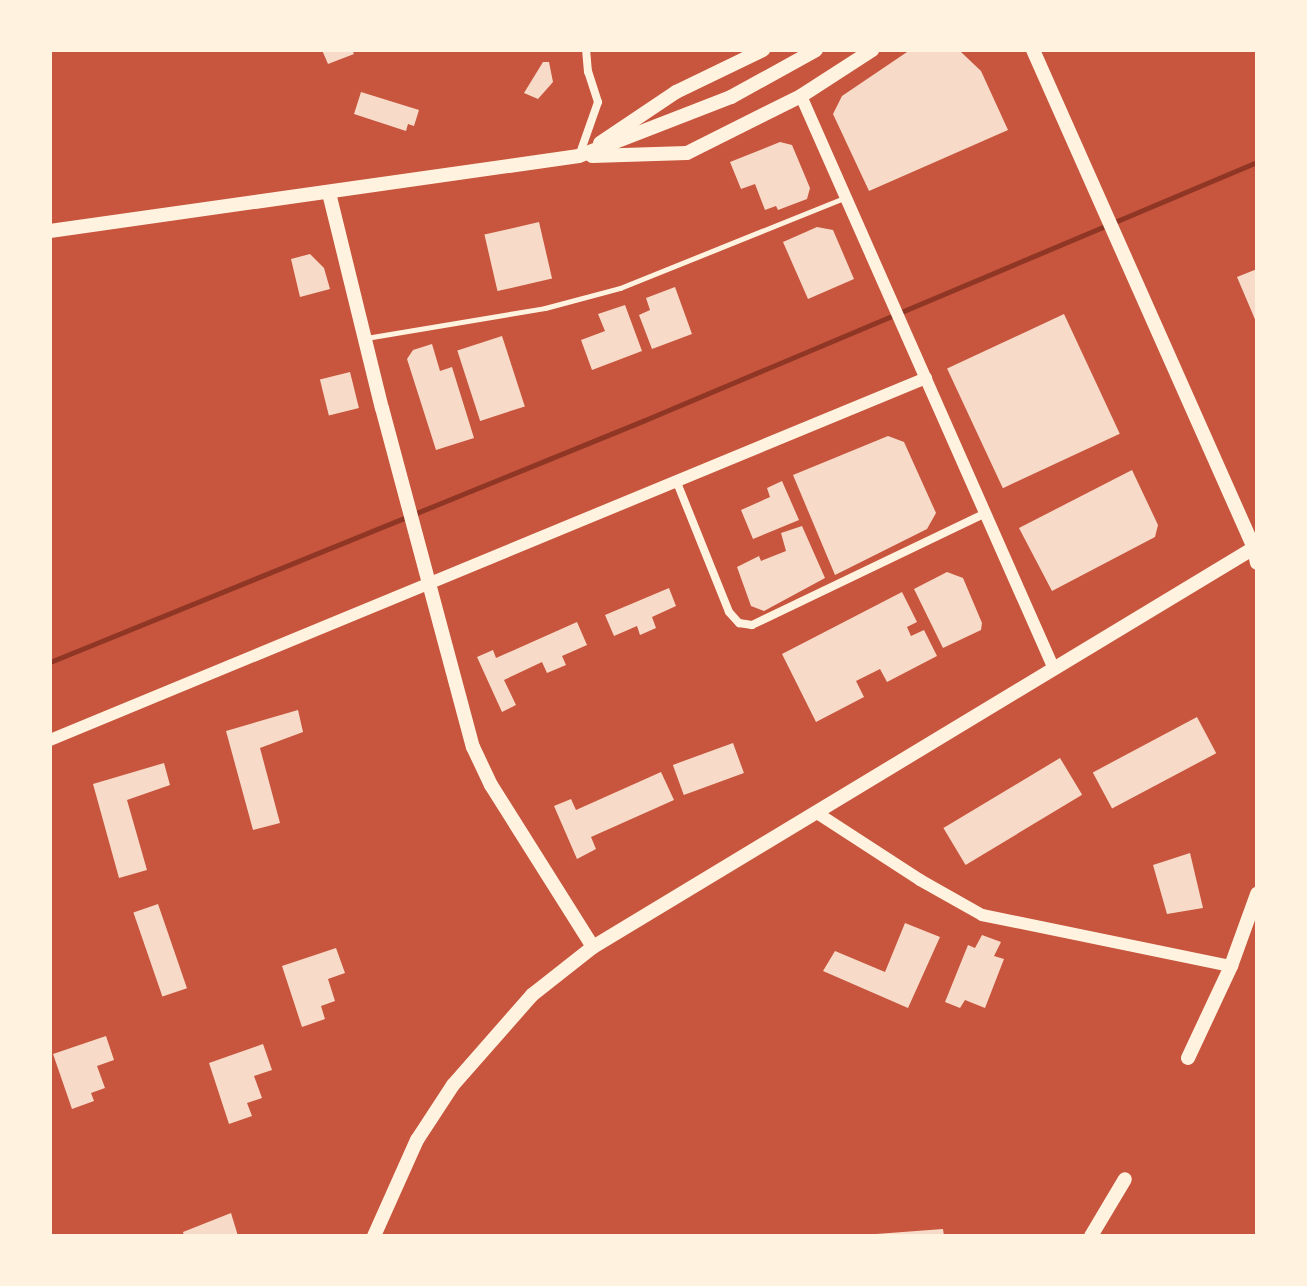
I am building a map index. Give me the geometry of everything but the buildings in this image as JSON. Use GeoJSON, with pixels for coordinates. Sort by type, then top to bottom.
{"type":"FeatureCollection","features":[{"type":"Feature","properties":{"kind":"main road"},"geometry":{"type":"LineString","coordinates":[[579,156],[676,92],[763,50]]}},
{"type":"Feature","properties":{"kind":"main road"},"geometry":{"type":"LineString","coordinates":[[579,156],[731,97],[816,50]]}},
{"type":"Feature","properties":{"kind":"main road"},"geometry":{"type":"LineString","coordinates":[[50,231],[579,156],[687,153],[801,96],[872,50]]}},
{"type":"Feature","properties":{"kind":"main road"},"geometry":{"type":"LineString","coordinates":[[374,1236],[417,1140],[453,1085],[532,995],[593,947],[1054,669],[1256,552],[1033,50]]}},
{"type":"Feature","properties":{"kind":"main road"},"geometry":{"type":"LineString","coordinates":[[329,193],[473,747],[491,785],[593,947]]}},
{"type":"Feature","properties":{"kind":"main road"},"geometry":{"type":"LineString","coordinates":[[1188,1058],[1231,966],[1257,894]]}},
{"type":"Feature","properties":{"kind":"main road"},"geometry":{"type":"LineString","coordinates":[[1091,1236],[1125,1179]]}},
{"type":"Feature","properties":{"kind":"street"},"geometry":{"type":"LineString","coordinates":[[579,156],[598,102],[588,72],[586,50]]}},
{"type":"Feature","properties":{"kind":"street"},"geometry":{"type":"LineString","coordinates":[[801,96],[1054,669]]}},
{"type":"Feature","properties":{"kind":"street"},"geometry":{"type":"LineString","coordinates":[[50,740],[926,378]]}},
{"type":"Feature","properties":{"kind":"street"},"geometry":{"type":"LineString","coordinates":[[676,479],[729,612],[739,623],[752,625],[986,513]]}},
{"type":"Feature","properties":{"kind":"street"},"geometry":{"type":"LineString","coordinates":[[817,813],[920,880],[982,915],[1231,966]]}},
{"type":"Feature","properties":{"kind":"lane"},"geometry":{"type":"LineString","coordinates":[[365,338],[545,308],[620,288],[846,197]]}},
{"type":"Feature","properties":{"kind":"waterway"},"geometry":{"type":"LineString","coordinates":[[50,662],[645,420],[1257,162]]}}]}
